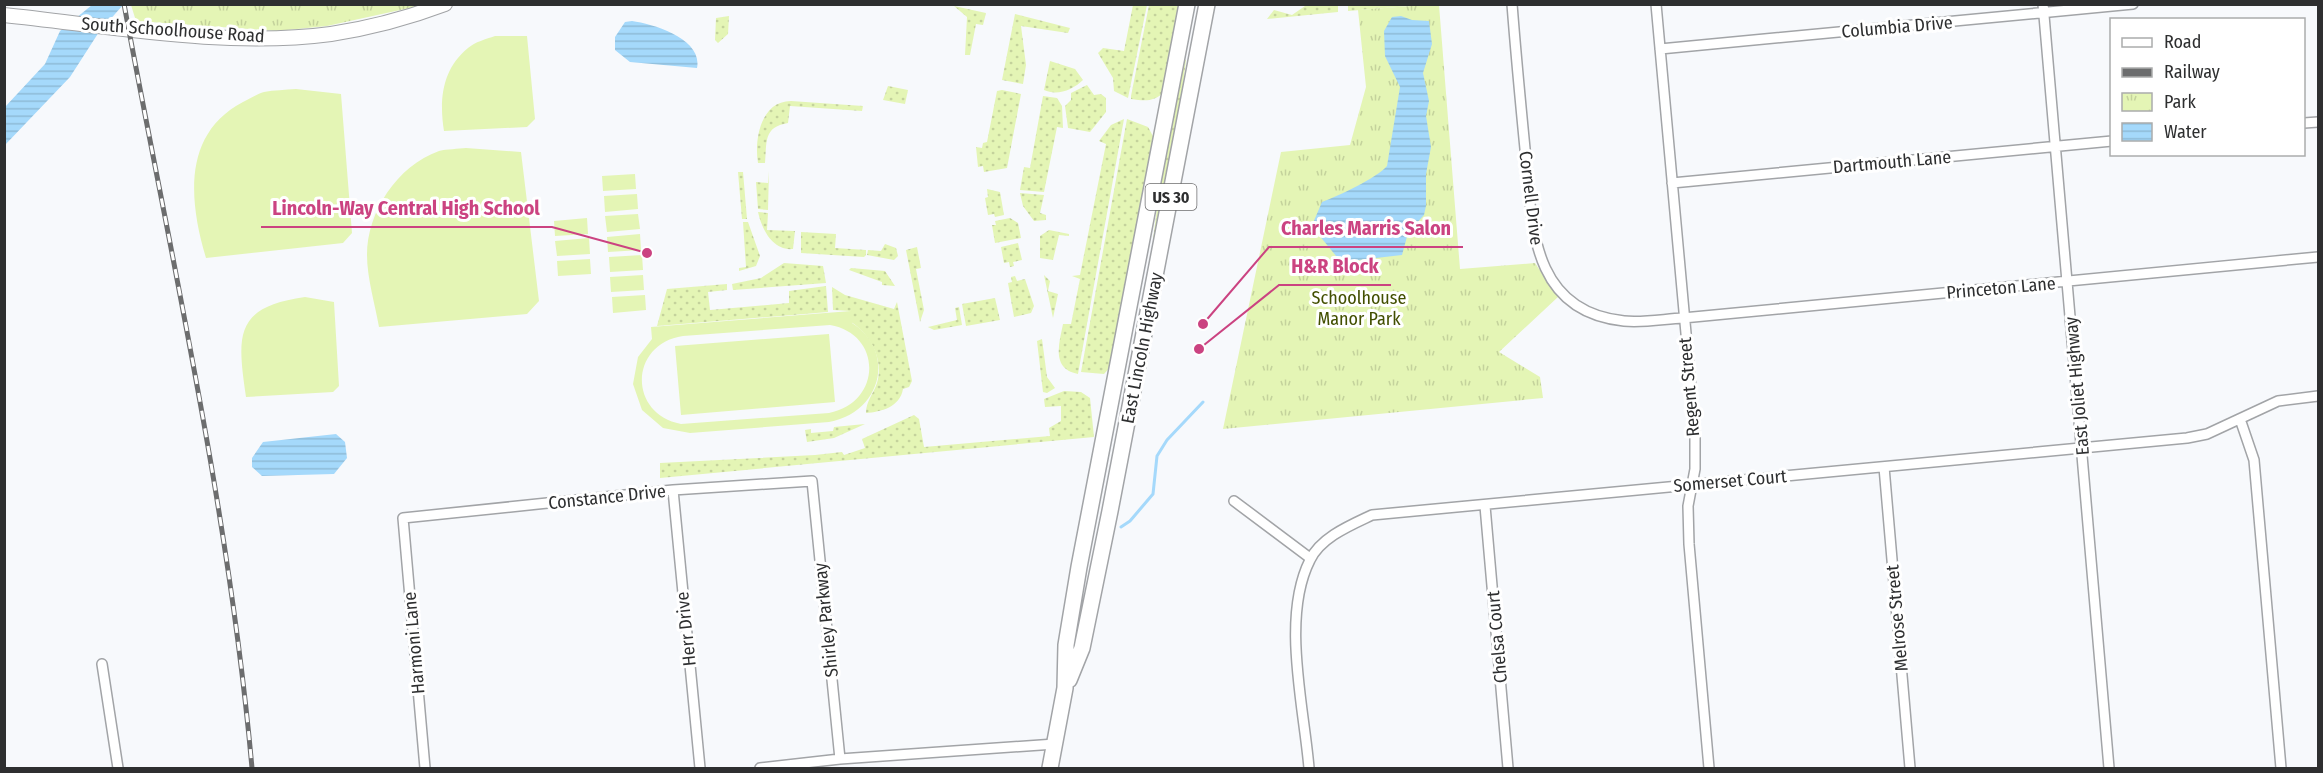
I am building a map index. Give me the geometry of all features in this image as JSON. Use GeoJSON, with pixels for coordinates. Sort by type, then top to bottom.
{"type":"FeatureCollection","features":[{"type":"Feature","properties":{"kind":"main road","name":"East Lincoln Highway"},"geometry":{"type":"LineString","coordinates":[[1050,768],[1065,688],[1066,645],[1072,606],[1187,4]]}},
{"type":"Feature","properties":{"kind":"main road","name":"East Lincoln Highway"},"geometry":{"type":"LineString","coordinates":[[1065,688],[1082,648],[1207,4]]}},
{"type":"Feature","properties":{"kind":"street","name":"South Schoolhouse Road"},"geometry":{"type":"LineString","coordinates":[[4,15],[203,36],[301,36],[356,30],[411,16],[445,4]]}},
{"type":"Feature","properties":{"kind":"street","name":"Cornell Drive"},"geometry":{"type":"LineString","coordinates":[[1512,4],[1532,232],[1536,249],[1548,276],[1567,296],[1603,317],[1626,322],[1683,318]]}},
{"type":"Feature","properties":{"kind":"street","name":"Regent Street"},"geometry":{"type":"LineString","coordinates":[[1656,4],[1695,432],[1695,469],[1688,506],[1689,544],[1709,768]]}},
{"type":"Feature","properties":{"kind":"street","name":"Columbia Drive"},"geometry":{"type":"LineString","coordinates":[[1660,49],[2043,9],[2133,4]]}},
{"type":"Feature","properties":{"kind":"street","name":"East Joliet Highway"},"geometry":{"type":"LineString","coordinates":[[2043,9],[2109,768]]}},
{"type":"Feature","properties":{"kind":"street","name":"Dartmouth Lane"},"geometry":{"type":"LineString","coordinates":[[1672,183],[2110,141]]}},
{"type":"Feature","properties":{"kind":"street","name":"Princeton Lane"},"geometry":{"type":"LineString","coordinates":[[1683,318],[2319,257]]}},
{"type":"Feature","properties":{"kind":"street","name":"Somerset Court"},"geometry":{"type":"LineString","coordinates":[[1310,558],[1337,532],[1372,514],[1485,506],[1692,484],[2165,441],[2207,434],[2278,401],[2319,396]]}},
{"type":"Feature","properties":{"kind":"street"},"geometry":{"type":"LineString","coordinates":[[2240,419],[2254,460],[2281,768]]}},
{"type":"Feature","properties":{"kind":"street","name":"Melrose Street"},"geometry":{"type":"LineString","coordinates":[[1884,466],[1910,768]]}},
{"type":"Feature","properties":{"kind":"street","name":"Constance Drive"},"geometry":{"type":"LineString","coordinates":[[403,518],[673,490],[812,481]]}},
{"type":"Feature","properties":{"kind":"street","name":"Shirley Parkway"},"geometry":{"type":"LineString","coordinates":[[812,481],[840,759]]}},
{"type":"Feature","properties":{"kind":"street","name":"Herr Drive"},"geometry":{"type":"LineString","coordinates":[[673,490],[700,768]]}},
{"type":"Feature","properties":{"kind":"street"},"geometry":{"type":"LineString","coordinates":[[1234,501],[1310,558],[1301,590],[1295,627],[1309,768]]}},
{"type":"Feature","properties":{"kind":"street","name":"Chelsa Court"},"geometry":{"type":"LineString","coordinates":[[1485,506],[1508,768]]}},
{"type":"Feature","properties":{"kind":"street","name":"Harmoni Lane"},"geometry":{"type":"LineString","coordinates":[[403,518],[424,768]]}},
{"type":"Feature","properties":{"kind":"street"},"geometry":{"type":"LineString","coordinates":[[102,664],[118,768]]}},
{"type":"Feature","properties":{"kind":"street"},"geometry":{"type":"LineString","coordinates":[[760,768],[840,759],[1055,744]]}},
{"type":"Feature","properties":{"kind":"green space"},"geometry":{"type":"Polygon","coordinates":[[[131,5],[423,5],[327,26],[277,31],[136,21],[131,5]]]}},
{"type":"Feature","properties":{"kind":"green space"},"geometry":{"type":"Polygon","coordinates":[[[1133,5],[1147,5],[1128,98],[1114,91],[1113,78],[1098,53],[1103,48],[1124,51],[1133,5]]]}},
{"type":"Feature","properties":{"kind":"green space"},"geometry":{"type":"Polygon","coordinates":[[[1149,5],[1181,5],[1164,92],[1157,98],[1149,100],[1131,99],[1131,96],[1149,5]]]}},
{"type":"Feature","properties":{"kind":"green space"},"geometry":{"type":"Polygon","coordinates":[[[1338,5],[1338,12],[1267,19],[1274,10],[1292,15],[1305,6],[1338,5]]]}},
{"type":"Feature","properties":{"kind":"green space"},"geometry":{"type":"Polygon","coordinates":[[[1348,5],[1422,5],[1348,11],[1348,5]]]}},
{"type":"Feature","properties":{"kind":"green space","name":"Schoolhouse Manor Park"},"geometry":{"type":"Polygon","coordinates":[[[1439,5],[1460,269],[1535,263],[1558,297],[1499,352],[1540,377],[1543,398],[1223,429],[1281,152],[1350,145],[1366,87],[1358,10],[1439,5]]]}},
{"type":"Feature","properties":{"kind":"green space"},"geometry":{"type":"Polygon","coordinates":[[[954,6],[986,13],[983,25],[976,24],[970,55],[965,55],[967,17],[954,6]]]}},
{"type":"Feature","properties":{"kind":"green space"},"geometry":{"type":"Polygon","coordinates":[[[1015,14],[1070,28],[1068,33],[1021,26],[1026,65],[1023,84],[1002,80],[1015,14]]]}},
{"type":"Feature","properties":{"kind":"green space"},"geometry":{"type":"Polygon","coordinates":[[[729,16],[728,34],[718,43],[715,40],[716,18],[729,16]]]}},
{"type":"Feature","properties":{"kind":"green space"},"geometry":{"type":"Polygon","coordinates":[[[495,36],[527,36],[535,119],[527,127],[444,131],[442,108],[444,86],[453,65],[459,56],[471,46],[495,36]]]}},
{"type":"Feature","properties":{"kind":"green space"},"geometry":{"type":"Polygon","coordinates":[[[1183,59],[1186,60],[1178,125],[1156,239],[1153,239],[1161,178],[1183,59]]]}},
{"type":"Feature","properties":{"kind":"green space"},"geometry":{"type":"Polygon","coordinates":[[[1050,61],[1075,69],[1083,80],[1075,87],[1065,91],[1044,90],[1050,61]]]}},
{"type":"Feature","properties":{"kind":"green space"},"geometry":{"type":"Polygon","coordinates":[[[1087,85],[1094,95],[1101,94],[1106,98],[1106,112],[1090,132],[1068,128],[1065,106],[1071,100],[1071,93],[1087,85]]]}},
{"type":"Feature","properties":{"kind":"green space"},"geometry":{"type":"Polygon","coordinates":[[[888,86],[908,90],[905,104],[883,100],[888,86]]]}},
{"type":"Feature","properties":{"kind":"green space"},"geometry":{"type":"Polygon","coordinates":[[[296,89],[341,94],[352,233],[343,243],[206,258],[196,214],[194,192],[195,171],[200,150],[209,132],[223,116],[256,95],[268,91],[296,89]]]}},
{"type":"Feature","properties":{"kind":"green space"},"geometry":{"type":"Polygon","coordinates":[[[997,91],[1021,94],[1007,168],[984,172],[983,166],[978,167],[976,147],[982,148],[983,143],[987,142],[997,91]]]}},
{"type":"Feature","properties":{"kind":"green space"},"geometry":{"type":"Polygon","coordinates":[[[1043,96],[1057,98],[1062,106],[1063,128],[1057,127],[1044,192],[1020,190],[1024,167],[1030,168],[1043,96]]]}},
{"type":"Feature","properties":{"kind":"green space"},"geometry":{"type":"Polygon","coordinates":[[[791,101],[863,106],[862,111],[790,106],[788,123],[770,132],[765,163],[758,163],[757,143],[766,114],[773,107],[791,101]]]}},
{"type":"Feature","properties":{"kind":"green space"},"geometry":{"type":"Polygon","coordinates":[[[1124,119],[1078,374],[1069,371],[1060,361],[1060,340],[1063,324],[1071,324],[1080,279],[1072,276],[1080,275],[1106,144],[1099,141],[1111,125],[1124,119]]]}},
{"type":"Feature","properties":{"kind":"green space"},"geometry":{"type":"Polygon","coordinates":[[[1127,119],[1148,127],[1155,140],[1112,365],[1104,374],[1081,372],[1127,119]]]}},
{"type":"Feature","properties":{"kind":"green space"},"geometry":{"type":"Polygon","coordinates":[[[466,148],[521,152],[539,301],[527,314],[379,327],[367,255],[372,223],[379,207],[387,192],[398,179],[424,158],[439,151],[466,148]]]}},
{"type":"Feature","properties":{"kind":"green space"},"geometry":{"type":"Polygon","coordinates":[[[769,171],[768,210],[758,209],[756,182],[768,183],[769,171]]]}},
{"type":"Feature","properties":{"kind":"green space"},"geometry":{"type":"Polygon","coordinates":[[[738,172],[743,172],[747,219],[742,219],[738,172]]]}},
{"type":"Feature","properties":{"kind":"green space"},"geometry":{"type":"Polygon","coordinates":[[[635,174],[636,189],[603,191],[602,176],[635,174]]]}},
{"type":"Feature","properties":{"kind":"green space"},"geometry":{"type":"Polygon","coordinates":[[[987,189],[1000,192],[1004,215],[995,217],[994,214],[988,215],[985,198],[988,197],[987,189]]]}},
{"type":"Feature","properties":{"kind":"green space"},"geometry":{"type":"Polygon","coordinates":[[[1020,193],[1044,195],[1040,213],[1046,215],[1046,220],[1034,221],[1023,206],[1020,193]]]}},
{"type":"Feature","properties":{"kind":"green space"},"geometry":{"type":"Polygon","coordinates":[[[637,194],[638,209],[605,212],[604,196],[637,194]]]}},
{"type":"Feature","properties":{"kind":"green space"},"geometry":{"type":"Polygon","coordinates":[[[758,212],[768,213],[767,230],[795,231],[793,249],[786,249],[774,243],[762,226],[758,212]]]}},
{"type":"Feature","properties":{"kind":"green space"},"geometry":{"type":"Polygon","coordinates":[[[638,214],[640,229],[607,232],[605,216],[638,214]]]}},
{"type":"Feature","properties":{"kind":"green space"},"geometry":{"type":"Polygon","coordinates":[[[587,218],[588,234],[555,236],[554,221],[587,218]]]}},
{"type":"Feature","properties":{"kind":"green space"},"geometry":{"type":"Polygon","coordinates":[[[1010,218],[1018,223],[1021,238],[995,243],[992,225],[996,225],[995,221],[1010,218]]]}},
{"type":"Feature","properties":{"kind":"green space"},"geometry":{"type":"Polygon","coordinates":[[[743,222],[748,222],[760,256],[756,266],[739,271],[739,268],[746,267],[743,222]]]}},
{"type":"Feature","properties":{"kind":"green space"},"geometry":{"type":"Polygon","coordinates":[[[1049,230],[1069,234],[1069,236],[1059,235],[1053,260],[1040,258],[1040,236],[1049,230]]]}},
{"type":"Feature","properties":{"kind":"green space"},"geometry":{"type":"Polygon","coordinates":[[[801,232],[836,234],[835,248],[866,250],[866,255],[864,257],[801,253],[801,232]]]}},
{"type":"Feature","properties":{"kind":"green space"},"geometry":{"type":"Polygon","coordinates":[[[640,234],[641,250],[608,252],[607,237],[640,234]]]}},
{"type":"Feature","properties":{"kind":"green space"},"geometry":{"type":"Polygon","coordinates":[[[589,238],[590,254],[557,256],[555,241],[589,238]]]}},
{"type":"Feature","properties":{"kind":"green space"},"geometry":{"type":"Polygon","coordinates":[[[1018,243],[1022,260],[1013,262],[1014,266],[1010,267],[1009,262],[1004,263],[1001,247],[1018,243]]]}},
{"type":"Feature","properties":{"kind":"green space"},"geometry":{"type":"Polygon","coordinates":[[[885,244],[896,248],[898,256],[894,260],[867,255],[868,250],[881,251],[885,244]]]}},
{"type":"Feature","properties":{"kind":"green space"},"geometry":{"type":"Polygon","coordinates":[[[917,247],[921,268],[916,269],[924,310],[920,322],[906,250],[917,247]]]}},
{"type":"Feature","properties":{"kind":"green space"},"geometry":{"type":"Polygon","coordinates":[[[642,255],[643,270],[610,272],[609,257],[642,255]]]}},
{"type":"Feature","properties":{"kind":"green space"},"geometry":{"type":"Polygon","coordinates":[[[590,259],[591,274],[558,276],[557,261],[590,259]]]}},
{"type":"Feature","properties":{"kind":"green space"},"geometry":{"type":"Polygon","coordinates":[[[784,263],[823,266],[826,283],[733,290],[732,284],[761,278],[784,263]]]}},
{"type":"Feature","properties":{"kind":"green space"},"geometry":{"type":"Polygon","coordinates":[[[851,268],[885,271],[895,286],[882,285],[882,282],[849,270],[851,268]]]}},
{"type":"Feature","properties":{"kind":"green space"},"geometry":{"type":"Polygon","coordinates":[[[643,275],[644,290],[611,292],[610,277],[643,275]]]}},
{"type":"Feature","properties":{"kind":"green space"},"geometry":{"type":"Polygon","coordinates":[[[1044,275],[1050,281],[1048,291],[1058,294],[1053,318],[1044,275]]]}},
{"type":"Feature","properties":{"kind":"green space"},"geometry":{"type":"Polygon","coordinates":[[[1015,276],[1017,281],[1025,279],[1034,306],[1031,313],[1014,317],[1008,283],[1012,282],[1011,277],[1015,276]]]}},
{"type":"Feature","properties":{"kind":"green space"},"geometry":{"type":"Polygon","coordinates":[[[727,284],[727,290],[708,292],[710,310],[789,303],[789,291],[826,286],[828,312],[657,326],[667,289],[727,284]]]}},
{"type":"Feature","properties":{"kind":"green space"},"geometry":{"type":"Polygon","coordinates":[[[832,287],[845,295],[894,309],[897,302],[912,381],[909,387],[903,389],[898,400],[889,407],[866,413],[868,401],[879,374],[877,357],[870,341],[851,322],[851,311],[833,310],[832,287]]]}},
{"type":"Feature","properties":{"kind":"green space"},"geometry":{"type":"Polygon","coordinates":[[[645,295],[646,310],[613,313],[612,297],[645,295]]]}},
{"type":"Feature","properties":{"kind":"green space"},"geometry":{"type":"Polygon","coordinates":[[[305,297],[334,302],[339,386],[333,392],[246,397],[241,357],[246,328],[253,317],[265,308],[305,297]]]}},
{"type":"Feature","properties":{"kind":"green space"},"geometry":{"type":"Polygon","coordinates":[[[995,298],[1000,320],[966,326],[962,304],[995,298]]]}},
{"type":"Feature","properties":{"kind":"green space"},"geometry":{"type":"Polygon","coordinates":[[[959,307],[962,325],[934,330],[928,327],[957,320],[955,308],[959,307]]]}},
{"type":"Feature","properties":{"kind":"green space"},"geometry":{"type":"Polygon","coordinates":[[[851,311],[852,323],[866,335],[875,349],[878,365],[877,380],[871,394],[861,407],[847,416],[829,422],[690,433],[663,428],[642,410],[633,384],[638,357],[652,339],[651,327],[851,311]],[[830,325],[683,336],[665,342],[652,352],[645,365],[642,379],[644,394],[651,407],[664,418],[681,424],[829,413],[846,407],[859,396],[867,383],[869,369],[867,354],[860,341],[847,331],[830,325]]]}},
{"type":"Feature","properties":{"kind":"green space"},"geometry":{"type":"Polygon","coordinates":[[[829,334],[835,402],[681,415],[675,346],[829,334]]]}},
{"type":"Feature","properties":{"kind":"green space"},"geometry":{"type":"Polygon","coordinates":[[[1042,339],[1047,377],[1055,388],[1047,393],[1043,392],[1037,341],[1042,339]]]}},
{"type":"Feature","properties":{"kind":"green space"},"geometry":{"type":"Polygon","coordinates":[[[1064,391],[1081,392],[1090,398],[1094,437],[660,478],[660,463],[842,452],[844,455],[865,448],[862,439],[914,415],[919,419],[924,447],[1050,436],[1049,428],[1061,421],[1061,406],[1045,407],[1044,399],[1064,391]]]}},
{"type":"Feature","properties":{"kind":"green space"},"geometry":{"type":"Polygon","coordinates":[[[865,424],[834,438],[807,442],[805,430],[811,429],[811,433],[833,431],[834,427],[865,424]]]}},
{"type":"Feature","properties":{"kind":"water"},"geometry":{"type":"Polygon","coordinates":[[[92,5],[123,5],[99,32],[70,77],[5,145],[5,107],[45,64],[60,31],[92,5]]]}},
{"type":"Feature","properties":{"kind":"water"},"geometry":{"type":"Polygon","coordinates":[[[1401,16],[1412,20],[1429,21],[1432,44],[1423,73],[1429,101],[1426,116],[1431,147],[1426,174],[1424,215],[1408,233],[1402,255],[1341,262],[1314,229],[1313,223],[1322,202],[1366,181],[1387,166],[1400,87],[1385,56],[1384,31],[1392,17],[1401,16]]]}},
{"type":"Feature","properties":{"kind":"water"},"geometry":{"type":"Polygon","coordinates":[[[632,21],[664,30],[685,41],[697,58],[697,68],[630,62],[615,50],[615,37],[625,22],[632,21]]]}},
{"type":"Feature","properties":{"kind":"water"},"geometry":{"type":"Polygon","coordinates":[[[336,434],[345,442],[347,458],[334,474],[262,476],[252,467],[252,458],[263,442],[336,434]]]}},
{"type":"Feature","properties":{"kind":"waterway"},"geometry":{"type":"LineString","coordinates":[[1121,527],[1130,521],[1153,494],[1157,456],[1167,440],[1203,402]]}},
{"type":"Feature","properties":{"kind":"railway"},"geometry":{"type":"LineString","coordinates":[[124,4],[214,480],[242,672],[252,768]]}},
{"type":"Feature","properties":{"kind":"place","name":"Lincoln-Way Central High School"},"geometry":{"type":"Point","coordinates":[647,253]}},
{"type":"Feature","properties":{"kind":"place","name":"Charles Marris Salon"},"geometry":{"type":"Point","coordinates":[1203,324]}},
{"type":"Feature","properties":{"kind":"place","name":"H&R Block"},"geometry":{"type":"Point","coordinates":[1199,349]}}]}
